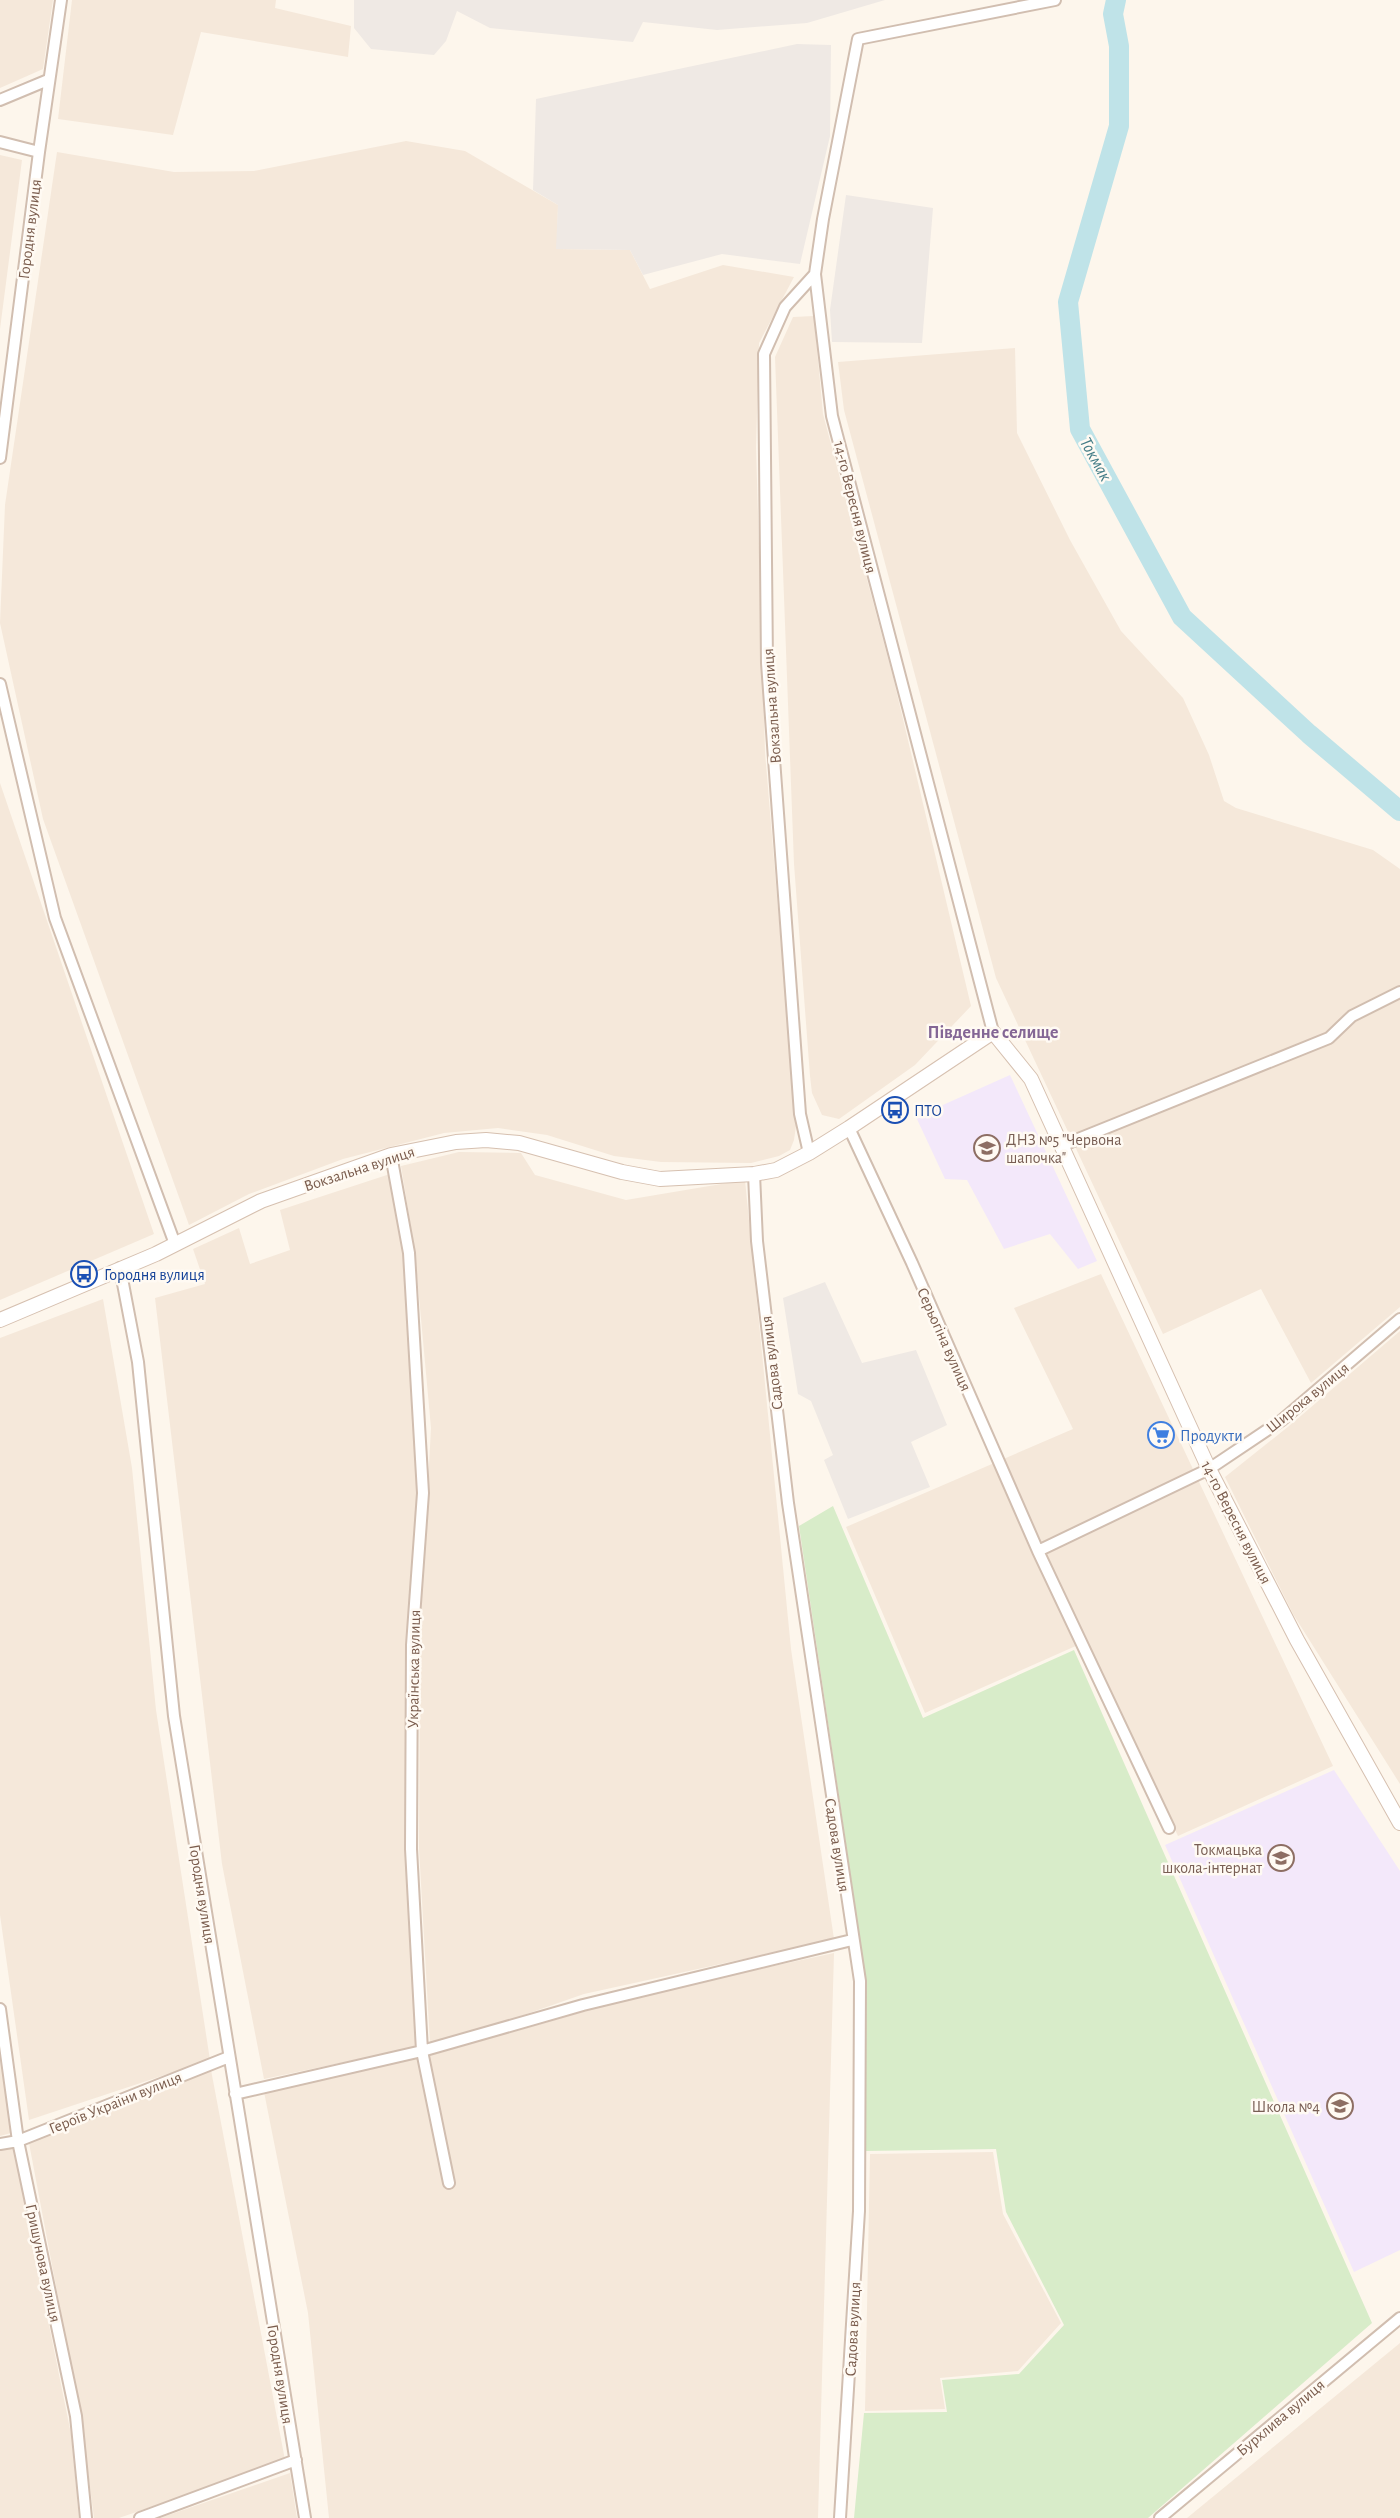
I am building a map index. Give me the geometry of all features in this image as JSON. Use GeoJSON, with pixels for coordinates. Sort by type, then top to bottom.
{"type":"FeatureCollection","features":[{"type":"Feature","properties":{"kind":"street","name":"Городня вулиця"},"geometry":{"type":"LineString","coordinates":[[0,458],[48,80],[61,0]]}},
{"type":"Feature","properties":{"kind":"street","name":"14-го Вересня вулиця"},"geometry":{"type":"LineString","coordinates":[[1055,0],[858,39],[823,219],[815,274],[832,416],[993,1032],[1031,1079],[1209,1469],[1297,1640],[1398,1814]]}},
{"type":"Feature","properties":{"kind":"street"},"geometry":{"type":"LineString","coordinates":[[0,100],[48,80]]}},
{"type":"Feature","properties":{"kind":"street"},"geometry":{"type":"LineString","coordinates":[[0,142],[39,152]]}},
{"type":"Feature","properties":{"kind":"street","name":"Вокзальна вулиця"},"geometry":{"type":"LineString","coordinates":[[808,1153],[800,1114],[767,663],[763,400],[764,354],[785,307],[815,274]]}},
{"type":"Feature","properties":{"kind":"street"},"geometry":{"type":"LineString","coordinates":[[0,684],[55,918],[176,1244]]}},
{"type":"Feature","properties":{"kind":"street"},"geometry":{"type":"LineString","coordinates":[[1061,1146],[1329,1038],[1352,1016],[1400,992]]}},
{"type":"Feature","properties":{"kind":"street","name":"Вокзальна вулиця"},"geometry":{"type":"LineString","coordinates":[[0,1320],[176,1244],[261,1201],[392,1155],[456,1142],[486,1140],[519,1143],[622,1172],[660,1179],[754,1174],[776,1170],[849,1128],[993,1032]]}},
{"type":"Feature","properties":{"kind":"street","name":"Серьогіна вулиця"},"geometry":{"type":"LineString","coordinates":[[849,1128],[912,1263],[1038,1551],[1169,1828]]}},
{"type":"Feature","properties":{"kind":"street","name":"Українська вулиця"},"geometry":{"type":"LineString","coordinates":[[392,1155],[409,1253],[423,1493],[412,1645],[411,1849],[422,2051],[449,2183]]}},
{"type":"Feature","properties":{"kind":"street","name":"Садова вулиця"},"geometry":{"type":"LineString","coordinates":[[754,1174],[757,1241],[788,1503],[852,1940],[860,1981],[859,2211],[840,2518]]}},
{"type":"Feature","properties":{"kind":"street","name":"Городня вулиця"},"geometry":{"type":"LineString","coordinates":[[120,1268],[138,1362],[174,1716],[305,2518]]}},
{"type":"Feature","properties":{"kind":"street","name":"Широка вулиця"},"geometry":{"type":"LineString","coordinates":[[1209,1469],[1282,1420],[1400,1319]]}},
{"type":"Feature","properties":{"kind":"street"},"geometry":{"type":"LineString","coordinates":[[1038,1551],[1209,1469]]}},
{"type":"Feature","properties":{"kind":"street"},"geometry":{"type":"LineString","coordinates":[[235,2094],[422,2051],[583,2004],[852,1940]]}},
{"type":"Feature","properties":{"kind":"street","name":"Гришунова вулиця"},"geometry":{"type":"LineString","coordinates":[[0,2009],[18,2141],[76,2416],[86,2518]]}},
{"type":"Feature","properties":{"kind":"street","name":"Героїв України вулиця"},"geometry":{"type":"LineString","coordinates":[[0,2145],[18,2141],[229,2057]]}},
{"type":"Feature","properties":{"kind":"street","name":"Бурхлива вулиця"},"geometry":{"type":"LineString","coordinates":[[1160,2518],[1400,2318]]}},
{"type":"Feature","properties":{"kind":"street"},"geometry":{"type":"LineString","coordinates":[[140,2518],[296,2460]]}},
{"type":"Feature","properties":{"kind":"shaded area"},"geometry":{"type":"Polygon","coordinates":[[[0,0],[53,0],[43,69],[0,88],[0,0]]]}},
{"type":"Feature","properties":{"kind":"shaded area"},"geometry":{"type":"Polygon","coordinates":[[[72,0],[276,0],[275,8],[351,26],[348,57],[201,32],[173,135],[58,119],[72,0]]]}},
{"type":"Feature","properties":{"kind":"shaded area"},"geometry":{"type":"Polygon","coordinates":[[[354,0],[885,0],[807,23],[717,30],[643,22],[633,42],[490,28],[457,11],[446,41],[434,55],[371,49],[354,28],[354,0]]]}},
{"type":"Feature","properties":{"kind":"shaded area"},"geometry":{"type":"Polygon","coordinates":[[[797,44],[831,45],[830,136],[800,264],[722,254],[643,275],[630,250],[556,249],[558,205],[533,190],[536,99],[797,44]]]}},
{"type":"Feature","properties":{"kind":"shaded area"},"geometry":{"type":"Polygon","coordinates":[[[406,141],[465,151],[558,205],[557,249],[630,250],[650,289],[723,265],[794,277],[759,343],[756,447],[765,752],[796,1126],[794,1140],[790,1150],[779,1156],[751,1163],[661,1162],[614,1156],[547,1135],[498,1128],[444,1133],[343,1159],[249,1194],[189,1225],[43,819],[0,623],[5,505],[57,152],[174,172],[254,171],[406,141]]]}},
{"type":"Feature","properties":{"kind":"shaded area"},"geometry":{"type":"Polygon","coordinates":[[[0,155],[22,160],[0,329],[0,155]]]}},
{"type":"Feature","properties":{"kind":"shaded area"},"geometry":{"type":"Polygon","coordinates":[[[846,195],[933,208],[922,343],[832,342],[830,310],[846,195]]]}},
{"type":"Feature","properties":{"kind":"shaded area"},"geometry":{"type":"Polygon","coordinates":[[[814,316],[823,414],[893,677],[971,1006],[915,1065],[839,1119],[822,1115],[812,1093],[810,1076],[794,864],[775,357],[793,317],[814,316]]]}},
{"type":"Feature","properties":{"kind":"shaded area"},"geometry":{"type":"Polygon","coordinates":[[[1015,348],[1017,433],[1070,540],[1121,631],[1183,698],[1209,755],[1224,801],[1236,808],[1373,850],[1400,869],[1400,1307],[1311,1383],[1261,1289],[1163,1334],[996,978],[844,410],[838,362],[1015,348]]]}},
{"type":"Feature","properties":{"kind":"shaded area"},"geometry":{"type":"Polygon","coordinates":[[[0,783],[154,1234],[0,1300],[0,783]]]}},
{"type":"Feature","properties":{"kind":"shaded area","name":"ДНЗ №5 \"Червона шапочка\""},"geometry":{"type":"Polygon","coordinates":[[[1010,1075],[1097,1261],[1078,1269],[1050,1234],[1004,1249],[967,1180],[945,1179],[916,1117],[1010,1075]]]}},
{"type":"Feature","properties":{"kind":"shaded area"},"geometry":{"type":"Polygon","coordinates":[[[459,1152],[521,1153],[535,1175],[626,1200],[745,1180],[791,1649],[834,1939],[584,1994],[475,2032],[430,2043],[419,1848],[420,1635],[431,1428],[415,1253],[401,1166],[459,1152]]]}},
{"type":"Feature","properties":{"kind":"shaded area"},"geometry":{"type":"Polygon","coordinates":[[[390,1174],[403,1255],[417,1494],[407,1647],[407,1849],[416,2047],[264,2079],[222,1864],[155,1298],[205,1284],[193,1249],[239,1228],[250,1264],[290,1250],[280,1210],[390,1174]]]}},
{"type":"Feature","properties":{"kind":"shaded area"},"geometry":{"type":"Polygon","coordinates":[[[1101,1274],[1333,1766],[1178,1836],[1087,1641],[925,1713],[846,1527],[1073,1429],[1014,1308],[1101,1274]]]}},
{"type":"Feature","properties":{"kind":"shaded area"},"geometry":{"type":"Polygon","coordinates":[[[825,1282],[862,1363],[916,1350],[947,1425],[911,1442],[930,1487],[848,1519],[824,1460],[833,1455],[811,1401],[798,1394],[783,1298],[825,1282]]]}},
{"type":"Feature","properties":{"kind":"shaded area"},"geometry":{"type":"Polygon","coordinates":[[[103,1299],[132,1468],[156,1710],[210,2060],[29,2120],[0,1915],[0,1338],[103,1299]]]}},
{"type":"Feature","properties":{"kind":"shaded area"},"geometry":{"type":"Polygon","coordinates":[[[1400,1331],[1400,1784],[1293,1614],[1225,1477],[1289,1426],[1400,1331]]]}},
{"type":"Feature","properties":{"kind":"shaded area","name":"Школа №4"},"geometry":{"type":"Polygon","coordinates":[[[1334,1770],[1400,1871],[1400,2250],[1354,2272],[1165,1845],[1334,1770]]]}},
{"type":"Feature","properties":{"kind":"shaded area"},"geometry":{"type":"Polygon","coordinates":[[[834,1953],[818,2518],[329,2518],[308,2313],[264,2092],[435,2054],[649,1993],[834,1953]]]}},
{"type":"Feature","properties":{"kind":"shaded area"},"geometry":{"type":"Polygon","coordinates":[[[0,2057],[11,2133],[0,2136],[0,2057]]]}},
{"type":"Feature","properties":{"kind":"shaded area"},"geometry":{"type":"Polygon","coordinates":[[[211,2070],[285,2460],[119,2518],[94,2518],[81,2419],[29,2143],[211,2070]]]}},
{"type":"Feature","properties":{"kind":"shaded area"},"geometry":{"type":"Polygon","coordinates":[[[13,2146],[71,2434],[79,2518],[0,2518],[0,2149],[13,2146]]]}},
{"type":"Feature","properties":{"kind":"shaded area"},"geometry":{"type":"Polygon","coordinates":[[[993,2152],[1003,2214],[1061,2323],[1018,2371],[940,2378],[945,2409],[865,2411],[870,2154],[993,2152]]]}},
{"type":"Feature","properties":{"kind":"shaded area"},"geometry":{"type":"Polygon","coordinates":[[[1400,2343],[1400,2518],[1187,2518],[1400,2343]]]}},
{"type":"Feature","properties":{"kind":"shaded area"},"geometry":{"type":"Polygon","coordinates":[[[290,2473],[297,2518],[160,2518],[290,2473]]]}},
{"type":"Feature","properties":{"kind":"green space"},"geometry":{"type":"Polygon","coordinates":[[[833,1506],[923,1718],[1074,1650],[1372,2323],[1148,2518],[854,2518],[864,2413],[947,2412],[942,2380],[1019,2374],[1064,2325],[1006,2212],[996,2149],[866,2151],[866,1980],[799,1526],[833,1506]]]}},
{"type":"Feature","properties":{"kind":"waterway","name":"Токмак"},"geometry":{"type":"LineString","coordinates":[[1116,0],[1113,14],[1119,46],[1119,126],[1068,302],[1080,429],[1182,617],[1309,734],[1400,811]]}},
{"type":"Feature","properties":{"kind":"place","name":"ПТО"},"geometry":{"type":"Point","coordinates":[895,1110]}},
{"type":"Feature","properties":{"kind":"place","name":"ДНЗ №5 \"Червона шапочка\""},"geometry":{"type":"Point","coordinates":[987,1148]}},
{"type":"Feature","properties":{"kind":"place","name":"Городня вулиця"},"geometry":{"type":"Point","coordinates":[84,1274]}},
{"type":"Feature","properties":{"kind":"place","name":"Продукти"},"geometry":{"type":"Point","coordinates":[1161,1435]}},
{"type":"Feature","properties":{"kind":"place","name":"Токмацька школа-інтернат"},"geometry":{"type":"Point","coordinates":[1281,1858]}},
{"type":"Feature","properties":{"kind":"place","name":"Школа №4"},"geometry":{"type":"Point","coordinates":[1340,2106]}},
{"type":"Feature","properties":{"kind":"district","name":"Південне селище"},"geometry":{"type":"Point","coordinates":[993,1032]}}]}
